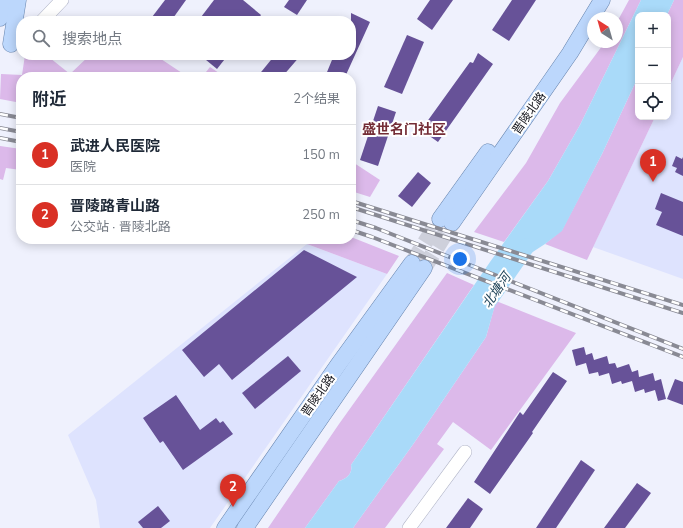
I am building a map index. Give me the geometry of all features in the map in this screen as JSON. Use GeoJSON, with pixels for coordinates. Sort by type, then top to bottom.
{"type":"FeatureCollection","features":[{"type":"Feature","properties":{"kind":"main road"},"geometry":{"type":"LineString","coordinates":[[0,18],[3,0]]}},
{"type":"Feature","properties":{"kind":"main road"},"geometry":{"type":"LineString","coordinates":[[17,16],[18,0]]}},
{"type":"Feature","properties":{"kind":"main road","name":"晋陵北路"},"geometry":{"type":"LineString","coordinates":[[591,0],[562,48],[446,221],[570,53],[602,0]]}},
{"type":"Feature","properties":{"kind":"main road","name":"晋陵北路"},"geometry":{"type":"LineString","coordinates":[[226,528],[338,366],[418,265],[245,528]]}},
{"type":"Feature","properties":{"kind":"street"},"geometry":{"type":"LineString","coordinates":[[47,16],[62,0]]}},
{"type":"Feature","properties":{"kind":"street"},"geometry":{"type":"LineString","coordinates":[[410,528],[465,452]]}},
{"type":"Feature","properties":{"kind":"shaded area"},"geometry":{"type":"Polygon","coordinates":[[[629,0],[641,0],[623,37],[623,12],[629,0]]]}},
{"type":"Feature","properties":{"kind":"shaded area"},"geometry":{"type":"Polygon","coordinates":[[[674,0],[683,0],[683,57],[671,83],[671,12],[668,12],[674,0]]]}},
{"type":"Feature","properties":{"kind":"shaded area"},"geometry":{"type":"Polygon","coordinates":[[[601,48],[618,48],[580,125],[548,181],[504,242],[474,232],[526,163],[560,103],[601,48]]]}},
{"type":"Feature","properties":{"kind":"shaded area"},"geometry":{"type":"Polygon","coordinates":[[[683,57],[683,279],[593,247],[654,120],[671,120],[671,83],[683,57]]]}},
{"type":"Feature","properties":{"kind":"shaded area"},"geometry":{"type":"Polygon","coordinates":[[[24,60],[52,60],[68,72],[22,72],[24,60]]]}},
{"type":"Feature","properties":{"kind":"shaded area"},"geometry":{"type":"Polygon","coordinates":[[[85,60],[162,60],[180,72],[72,72],[85,60]]]}},
{"type":"Feature","properties":{"kind":"shaded area"},"geometry":{"type":"Polygon","coordinates":[[[210,67],[218,72],[206,72],[210,67]]]}},
{"type":"Feature","properties":{"kind":"shaded area"},"geometry":{"type":"Polygon","coordinates":[[[1,74],[16,75],[16,102],[0,99],[1,74]]]}},
{"type":"Feature","properties":{"kind":"shaded area"},"geometry":{"type":"Polygon","coordinates":[[[635,83],[635,120],[654,120],[587,260],[545,244],[562,230],[602,154],[635,83]]]}},
{"type":"Feature","properties":{"kind":"shaded area"},"geometry":{"type":"Polygon","coordinates":[[[0,146],[16,148],[16,169],[6,168],[3,180],[0,179],[0,146]]]}},
{"type":"Feature","properties":{"kind":"shaded area"},"geometry":{"type":"Polygon","coordinates":[[[356,164],[380,180],[370,197],[356,193],[356,164]]]}},
{"type":"Feature","properties":{"kind":"shaded area"},"geometry":{"type":"Polygon","coordinates":[[[356,239],[399,256],[387,274],[307,244],[356,244],[356,239]]]}},
{"type":"Feature","properties":{"kind":"shaded area"},"geometry":{"type":"Polygon","coordinates":[[[307,244],[387,274],[210,528],[100,528],[96,500],[68,435],[307,244]]]}},
{"type":"Feature","properties":{"kind":"shaded area"},"geometry":{"type":"Polygon","coordinates":[[[447,273],[474,285],[351,465],[349,475],[345,479],[339,481],[305,528],[268,528],[339,424],[447,273]]]}},
{"type":"Feature","properties":{"kind":"shaded area"},"geometry":{"type":"Polygon","coordinates":[[[496,301],[576,333],[491,450],[453,422],[437,444],[444,449],[385,528],[353,528],[414,443],[486,337],[496,301]]]}},
{"type":"Feature","properties":{"kind":"water"},"geometry":{"type":"Polygon","coordinates":[[[641,0],[674,0],[668,12],[635,12],[641,0]]]}},
{"type":"Feature","properties":{"kind":"water"},"geometry":{"type":"Polygon","coordinates":[[[635,12],[635,83],[602,154],[562,231],[505,270],[486,337],[414,443],[353,528],[305,528],[339,481],[345,479],[349,475],[351,465],[490,262],[548,181],[580,125],[618,48],[623,48],[623,37],[635,12]]]}},
{"type":"Feature","properties":{"kind":"building"},"geometry":{"type":"Polygon","coordinates":[[[165,0],[186,0],[175,16],[153,16],[165,0]]]}},
{"type":"Feature","properties":{"kind":"building"},"geometry":{"type":"Polygon","coordinates":[[[214,0],[243,0],[261,15],[260,16],[202,16],[214,0]]]}},
{"type":"Feature","properties":{"kind":"building"},"geometry":{"type":"Polygon","coordinates":[[[289,0],[307,0],[297,15],[284,7],[289,0]]]}},
{"type":"Feature","properties":{"kind":"building"},"geometry":{"type":"Polygon","coordinates":[[[430,0],[453,0],[432,30],[417,19],[430,0]]]}},
{"type":"Feature","properties":{"kind":"building"},"geometry":{"type":"Polygon","coordinates":[[[512,0],[536,0],[509,41],[492,30],[512,0]]]}},
{"type":"Feature","properties":{"kind":"building"},"geometry":{"type":"Polygon","coordinates":[[[351,13],[370,22],[356,53],[356,16],[351,16],[351,13]]]}},
{"type":"Feature","properties":{"kind":"building"},"geometry":{"type":"Polygon","coordinates":[[[407,35],[424,42],[402,94],[384,87],[407,35]]]}},
{"type":"Feature","properties":{"kind":"building"},"geometry":{"type":"Polygon","coordinates":[[[478,53],[493,64],[438,142],[421,130],[470,62],[473,63],[478,53]]]}},
{"type":"Feature","properties":{"kind":"building"},"geometry":{"type":"Polygon","coordinates":[[[206,60],[224,60],[217,69],[206,60]]]}},
{"type":"Feature","properties":{"kind":"building"},"geometry":{"type":"Polygon","coordinates":[[[271,60],[297,60],[286,72],[261,72],[271,60]]]}},
{"type":"Feature","properties":{"kind":"building"},"geometry":{"type":"Polygon","coordinates":[[[332,60],[353,60],[347,72],[327,72],[332,60]]]}},
{"type":"Feature","properties":{"kind":"building"},"geometry":{"type":"Polygon","coordinates":[[[378,106],[396,112],[378,166],[360,160],[378,106]]]}},
{"type":"Feature","properties":{"kind":"building"},"geometry":{"type":"Polygon","coordinates":[[[676,156],[682,159],[683,157],[683,176],[675,172],[677,168],[672,166],[676,156]]]}},
{"type":"Feature","properties":{"kind":"building"},"geometry":{"type":"Polygon","coordinates":[[[418,172],[431,183],[412,207],[398,196],[418,172]]]}},
{"type":"Feature","properties":{"kind":"building"},"geometry":{"type":"Polygon","coordinates":[[[661,193],[683,202],[683,236],[656,225],[662,212],[655,209],[661,193]]]}},
{"type":"Feature","properties":{"kind":"building"},"geometry":{"type":"Polygon","coordinates":[[[304,250],[357,277],[232,380],[219,364],[204,377],[182,350],[304,250]]]}},
{"type":"Feature","properties":{"kind":"building"},"geometry":{"type":"Polygon","coordinates":[[[584,347],[586,355],[592,353],[594,360],[607,356],[609,364],[615,363],[617,368],[629,364],[632,372],[638,370],[639,377],[653,373],[655,381],[661,379],[666,399],[658,401],[655,390],[645,393],[644,389],[635,392],[632,381],[622,384],[621,381],[612,384],[609,373],[599,376],[598,372],[589,374],[586,363],[576,366],[572,350],[584,347]]]}},
{"type":"Feature","properties":{"kind":"building"},"geometry":{"type":"Polygon","coordinates":[[[288,356],[301,371],[255,409],[242,393],[288,356]]]}},
{"type":"Feature","properties":{"kind":"building"},"geometry":{"type":"Polygon","coordinates":[[[553,372],[567,381],[490,494],[474,482],[520,412],[523,415],[553,372]]]}},
{"type":"Feature","properties":{"kind":"building"},"geometry":{"type":"Polygon","coordinates":[[[675,379],[683,382],[683,405],[667,399],[675,379]]]}},
{"type":"Feature","properties":{"kind":"building"},"geometry":{"type":"Polygon","coordinates":[[[176,395],[200,430],[216,418],[220,423],[223,421],[233,434],[183,470],[163,441],[160,443],[143,418],[176,395]]]}},
{"type":"Feature","properties":{"kind":"building"},"geometry":{"type":"Polygon","coordinates":[[[581,460],[595,470],[556,528],[536,528],[581,460]]]}},
{"type":"Feature","properties":{"kind":"building"},"geometry":{"type":"Polygon","coordinates":[[[637,483],[651,493],[625,528],[604,528],[637,483]]]}},
{"type":"Feature","properties":{"kind":"building"},"geometry":{"type":"Polygon","coordinates":[[[468,498],[483,509],[470,528],[446,528],[468,498]]]}},
{"type":"Feature","properties":{"kind":"building"},"geometry":{"type":"Polygon","coordinates":[[[158,506],[170,521],[161,528],[143,528],[138,522],[158,506]]]}},
{"type":"Feature","properties":{"kind":"waterway","name":"北塘河"},"geometry":{"type":"LineString","coordinates":[[489,301],[527,246]]}},
{"type":"Feature","properties":{"kind":"tunnel"},"geometry":{"type":"LineString","coordinates":[[412,263],[440,219]]}},
{"type":"Feature","properties":{"kind":"tunnel"},"geometry":{"type":"LineString","coordinates":[[424,268],[452,223]]}},
{"type":"Feature","properties":{"kind":"railway"},"geometry":{"type":"LineString","coordinates":[[0,114],[16,117]]}},
{"type":"Feature","properties":{"kind":"railway"},"geometry":{"type":"LineString","coordinates":[[0,128],[16,131]]}},
{"type":"Feature","properties":{"kind":"railway"},"geometry":{"type":"LineString","coordinates":[[0,138],[16,141]]}},
{"type":"Feature","properties":{"kind":"railway"},"geometry":{"type":"LineString","coordinates":[[356,203],[683,305]]}},
{"type":"Feature","properties":{"kind":"railway"},"geometry":{"type":"LineString","coordinates":[[356,209],[683,313]]}},
{"type":"Feature","properties":{"kind":"railway"},"geometry":{"type":"LineString","coordinates":[[356,222],[376,228],[683,349]]}},
{"type":"Feature","properties":{"kind":"railway"},"geometry":{"type":"LineString","coordinates":[[356,232],[683,357]]}},
{"type":"Feature","properties":{"kind":"place","name":"武进人民医院"},"geometry":{"type":"Point","coordinates":[653,182]}},
{"type":"Feature","properties":{"kind":"place","name":"晋陵路青山路"},"geometry":{"type":"Point","coordinates":[233,507]}},
{"type":"Feature","properties":{"kind":"district","name":"盛世名门社区"},"geometry":{"type":"Point","coordinates":[404,129]}}]}
